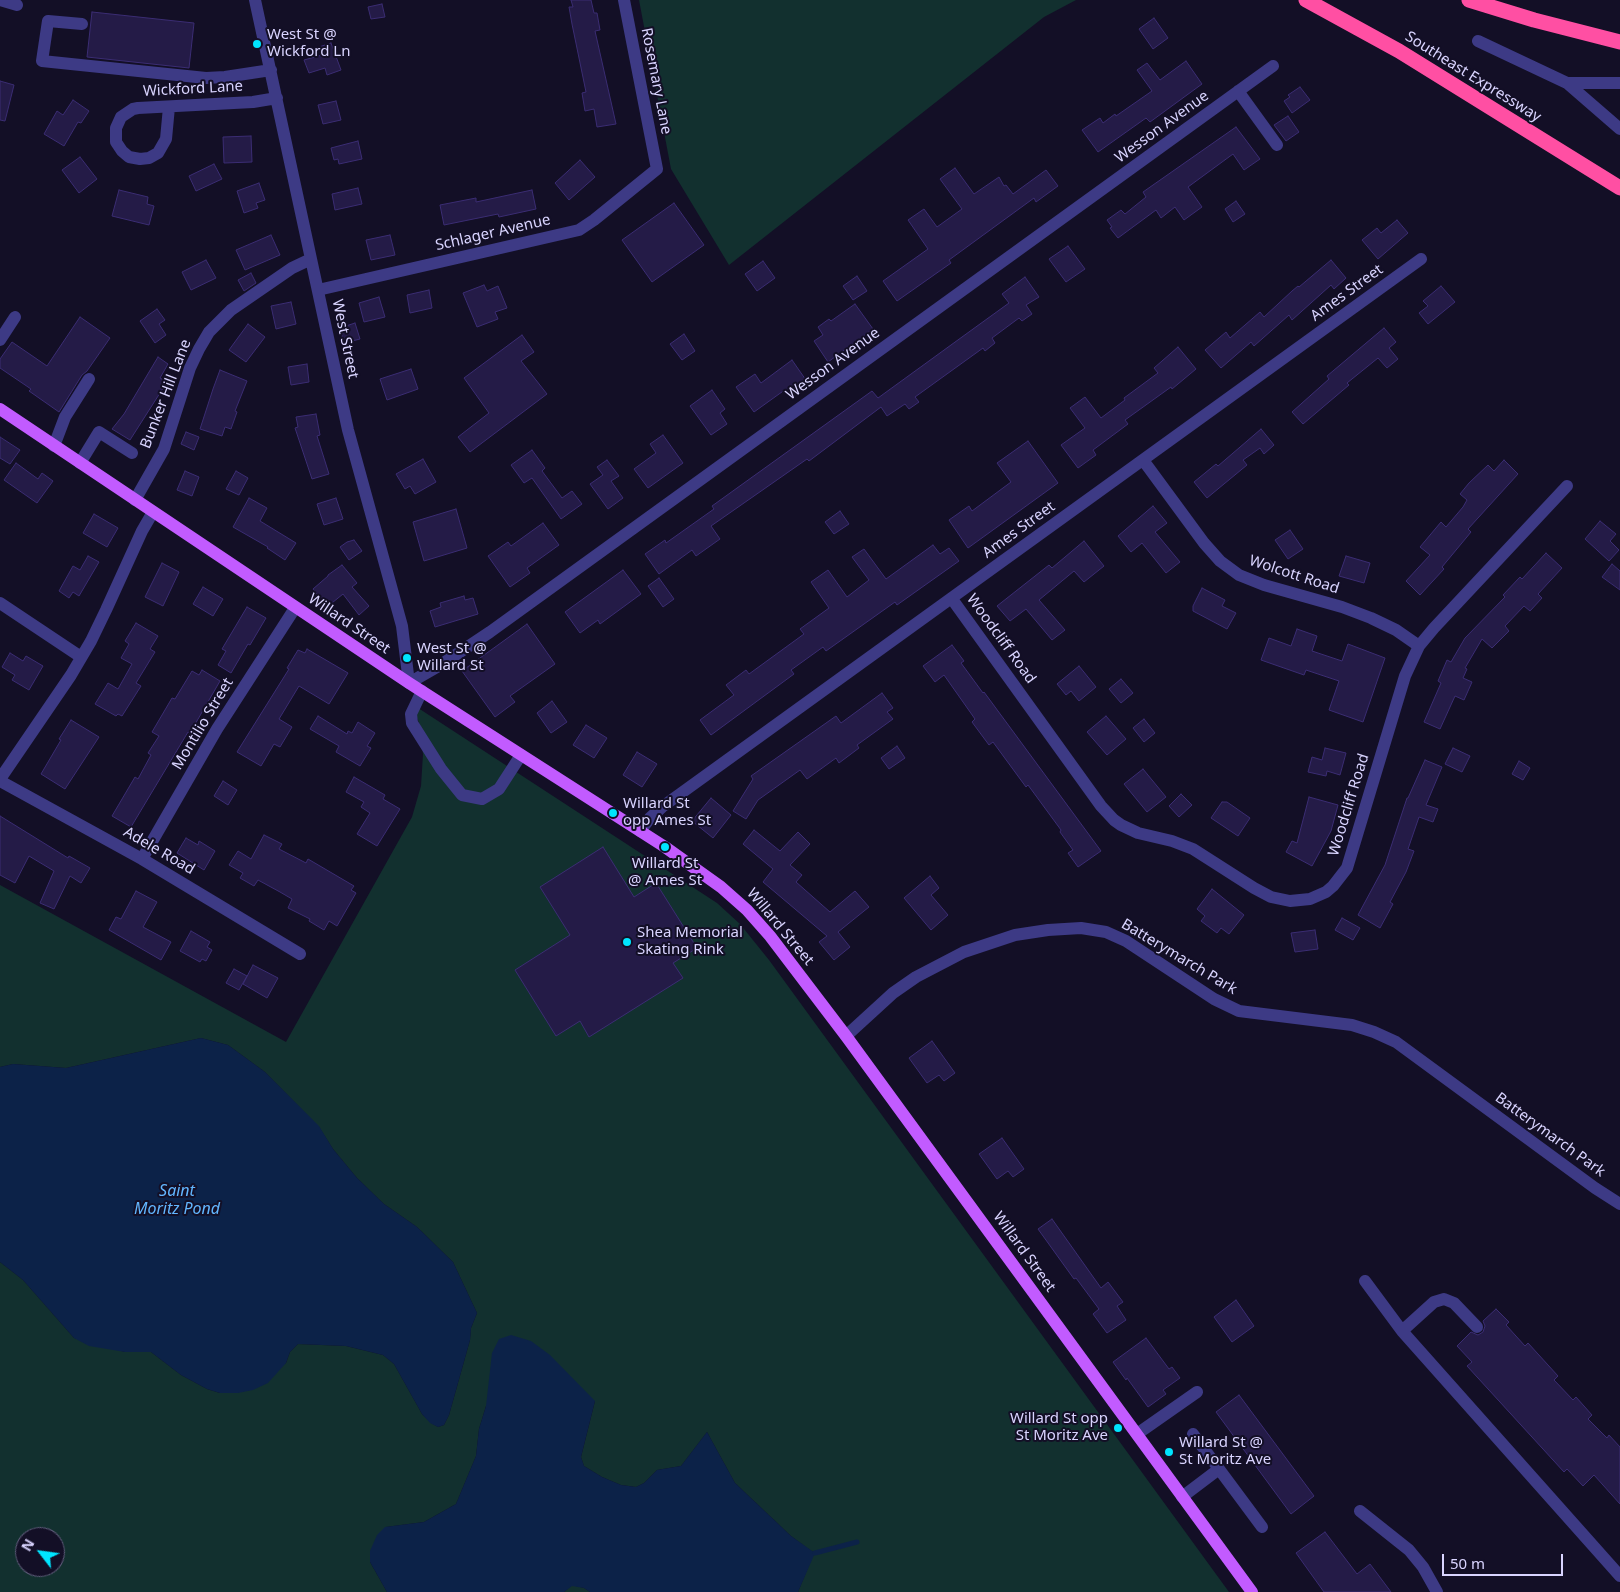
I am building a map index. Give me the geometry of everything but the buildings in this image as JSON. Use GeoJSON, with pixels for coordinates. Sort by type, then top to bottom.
{"type":"FeatureCollection","features":[{"type":"Feature","properties":{"kind":"highway","name":"Southeast Expressway"},"geometry":{"type":"LineString","coordinates":[[1306,0],[1393,48],[1620,188]]}},
{"type":"Feature","properties":{"kind":"highway"},"geometry":{"type":"LineString","coordinates":[[1470,0],[1534,20],[1620,42]]}},
{"type":"Feature","properties":{"kind":"main road","name":"Willard Street"},"geometry":{"type":"LineString","coordinates":[[0,409],[295,608],[640,831],[706,876],[747,910],[770,936],[846,1036],[1252,1592]]}},
{"type":"Feature","properties":{"kind":"street"},"geometry":{"type":"LineString","coordinates":[[0,0],[17,5]]}},
{"type":"Feature","properties":{"kind":"street","name":"West Street"},"geometry":{"type":"LineString","coordinates":[[255,0],[353,449],[400,618],[406,650],[409,683]]}},
{"type":"Feature","properties":{"kind":"street","name":"Rosemary Lane"},"geometry":{"type":"LineString","coordinates":[[624,0],[657,169]]}},
{"type":"Feature","properties":{"kind":"street"},"geometry":{"type":"LineString","coordinates":[[82,24],[48,21],[42,61],[206,78],[271,70]]}},
{"type":"Feature","properties":{"kind":"street"},"geometry":{"type":"LineString","coordinates":[[1478,41],[1566,83],[1620,129]]}},
{"type":"Feature","properties":{"kind":"street","name":"Wesson Avenue"},"geometry":{"type":"LineString","coordinates":[[409,683],[442,664],[498,626],[1273,66]]}},
{"type":"Feature","properties":{"kind":"street"},"geometry":{"type":"LineString","coordinates":[[1566,83],[1620,83]]}},
{"type":"Feature","properties":{"kind":"street"},"geometry":{"type":"LineString","coordinates":[[1238,92],[1276,145]]}},
{"type":"Feature","properties":{"kind":"street","name":"Wickford Lane"},"geometry":{"type":"LineString","coordinates":[[169,106],[165,143],[159,151],[152,157],[136,159],[122,151],[116,139],[117,125],[124,114],[133,109],[169,106],[253,102],[277,98]]}},
{"type":"Feature","properties":{"kind":"street","name":"Schlager Avenue"},"geometry":{"type":"LineString","coordinates":[[318,290],[579,230],[657,169]]}},
{"type":"Feature","properties":{"kind":"street","name":"Bunker Hill Lane"},"geometry":{"type":"LineString","coordinates":[[136,500],[164,449],[190,368],[209,332],[230,310],[292,268],[311,259]]}},
{"type":"Feature","properties":{"kind":"street","name":"Ames Street"},"geometry":{"type":"LineString","coordinates":[[640,831],[662,807],[1421,259]]}},
{"type":"Feature","properties":{"kind":"street"},"geometry":{"type":"LineString","coordinates":[[0,340],[15,317]]}},
{"type":"Feature","properties":{"kind":"street"},"geometry":{"type":"LineString","coordinates":[[54,446],[65,416],[88,379]]}},
{"type":"Feature","properties":{"kind":"street"},"geometry":{"type":"LineString","coordinates":[[80,463],[99,432],[132,453]]}},
{"type":"Feature","properties":{"kind":"street","name":"Wolcott Road"},"geometry":{"type":"LineString","coordinates":[[1143,460],[1204,543],[1230,568],[1256,583],[1342,607],[1371,618],[1396,630],[1419,646]]}},
{"type":"Feature","properties":{"kind":"street","name":"Woodcliff Road"},"geometry":{"type":"LineString","coordinates":[[952,599],[1101,806],[1114,820],[1138,834],[1188,846],[1270,897],[1300,901],[1318,896],[1334,886],[1343,874],[1349,860],[1405,676],[1419,646],[1567,486]]}},
{"type":"Feature","properties":{"kind":"street"},"geometry":{"type":"LineString","coordinates":[[0,780],[81,658],[99,626],[152,512]]}},
{"type":"Feature","properties":{"kind":"street"},"geometry":{"type":"LineString","coordinates":[[0,603],[81,658]]}},
{"type":"Feature","properties":{"kind":"street","name":"Montilio Street"},"geometry":{"type":"LineString","coordinates":[[142,859],[217,729],[295,608]]}},
{"type":"Feature","properties":{"kind":"street"},"geometry":{"type":"LineString","coordinates":[[422,691],[410,714],[412,723],[441,769],[462,796],[482,799],[499,789],[521,755]]}},
{"type":"Feature","properties":{"kind":"street","name":"Adele Road"},"geometry":{"type":"LineString","coordinates":[[0,780],[142,859],[300,954]]}},
{"type":"Feature","properties":{"kind":"street","name":"Batterymarch Park"},"geometry":{"type":"LineString","coordinates":[[846,1036],[893,993],[916,977],[964,952],[999,939],[1032,932],[1067,928],[1100,931],[1126,941],[1214,999],[1239,1011],[1352,1025],[1396,1042],[1595,1188],[1620,1204]]}},
{"type":"Feature","properties":{"kind":"street"},"geometry":{"type":"LineString","coordinates":[[1365,1281],[1402,1330],[1620,1576]]}},
{"type":"Feature","properties":{"kind":"street"},"geometry":{"type":"LineString","coordinates":[[1402,1330],[1434,1302],[1444,1299],[1454,1303],[1477,1327]]}},
{"type":"Feature","properties":{"kind":"street"},"geometry":{"type":"LineString","coordinates":[[1136,1434],[1197,1392]]}},
{"type":"Feature","properties":{"kind":"street"},"geometry":{"type":"LineString","coordinates":[[1192,1434],[1262,1527]]}},
{"type":"Feature","properties":{"kind":"street"},"geometry":{"type":"LineString","coordinates":[[1182,1497],[1219,1469]]}},
{"type":"Feature","properties":{"kind":"street"},"geometry":{"type":"LineString","coordinates":[[1360,1511],[1409,1550],[1423,1567],[1437,1592]]}},
{"type":"Feature","properties":{"kind":"green space"},"geometry":{"type":"Polygon","coordinates":[[[639,0],[1076,0],[1044,17],[729,265],[671,169],[639,0]]]}},
{"type":"Feature","properties":{"kind":"green space"},"geometry":{"type":"Polygon","coordinates":[[[412,704],[717,903],[740,924],[769,960],[1229,1592],[798,1592],[814,1553],[791,1536],[735,1483],[707,1432],[681,1466],[657,1470],[644,1483],[636,1487],[621,1485],[602,1477],[584,1466],[581,1457],[595,1401],[486,1406],[479,1429],[476,1456],[456,1504],[424,1522],[386,1527],[370,1562],[387,1592],[0,1592],[0,1262],[23,1280],[74,1338],[125,1352],[151,1352],[181,1375],[207,1389],[220,1393],[286,1363],[290,1352],[298,1344],[346,1346],[383,1355],[394,1364],[422,1414],[438,1427],[444,1425],[449,1415],[470,1340],[471,1328],[477,1313],[453,1262],[417,1227],[384,1204],[357,1178],[333,1149],[319,1127],[265,1072],[228,1045],[201,1038],[66,1068],[13,1064],[0,1067],[0,885],[286,1042],[412,817],[421,786],[423,754],[419,723],[412,704]]]}},
{"type":"Feature","properties":{"kind":"green space"},"geometry":{"type":"Polygon","coordinates":[[[572,1585],[584,1588],[590,1592],[564,1592],[572,1585]]]}},
{"type":"Feature","properties":{"kind":"water","name":"Saint Moritz Pond"},"geometry":{"type":"Polygon","coordinates":[[[201,1038],[228,1045],[265,1072],[319,1126],[333,1149],[357,1178],[384,1204],[417,1227],[453,1262],[477,1313],[471,1328],[470,1340],[449,1415],[444,1425],[438,1427],[430,1423],[422,1414],[394,1364],[383,1355],[346,1346],[298,1344],[290,1352],[286,1363],[268,1383],[253,1390],[238,1393],[220,1393],[207,1389],[181,1375],[151,1352],[125,1352],[89,1346],[74,1338],[23,1280],[0,1262],[0,1067],[13,1064],[66,1068],[201,1038]]]}},
{"type":"Feature","properties":{"kind":"water"},"geometry":{"type":"Polygon","coordinates":[[[511,1335],[531,1341],[550,1355],[595,1401],[581,1457],[584,1466],[602,1477],[621,1485],[636,1487],[644,1483],[657,1470],[681,1466],[707,1432],[735,1483],[791,1536],[815,1553],[798,1592],[590,1592],[584,1588],[572,1586],[564,1592],[387,1592],[370,1562],[370,1551],[377,1535],[385,1527],[424,1522],[456,1504],[476,1456],[479,1429],[486,1406],[492,1353],[499,1339],[511,1335]]]}},
{"type":"Feature","properties":{"kind":"waterway"},"geometry":{"type":"LineString","coordinates":[[815,1553],[857,1542]]}},
{"type":"Feature","properties":{"kind":"place","name":"West St @ Wickford Ln"},"geometry":{"type":"Point","coordinates":[257,44]}},
{"type":"Feature","properties":{"kind":"place","name":"West St @ Willard St"},"geometry":{"type":"Point","coordinates":[407,658]}},
{"type":"Feature","properties":{"kind":"place","name":"Willard St opp Ames St"},"geometry":{"type":"Point","coordinates":[613,813]}},
{"type":"Feature","properties":{"kind":"place","name":"Willard St @ Ames St"},"geometry":{"type":"Point","coordinates":[665,847]}},
{"type":"Feature","properties":{"kind":"place","name":"Shea Memorial Skating Rink"},"geometry":{"type":"Point","coordinates":[627,942]}},
{"type":"Feature","properties":{"kind":"place","name":"Willard St opp St Moritz Ave"},"geometry":{"type":"Point","coordinates":[1118,1428]}},
{"type":"Feature","properties":{"kind":"place","name":"Willard St @ St Moritz Ave"},"geometry":{"type":"Point","coordinates":[1169,1452]}}]}
